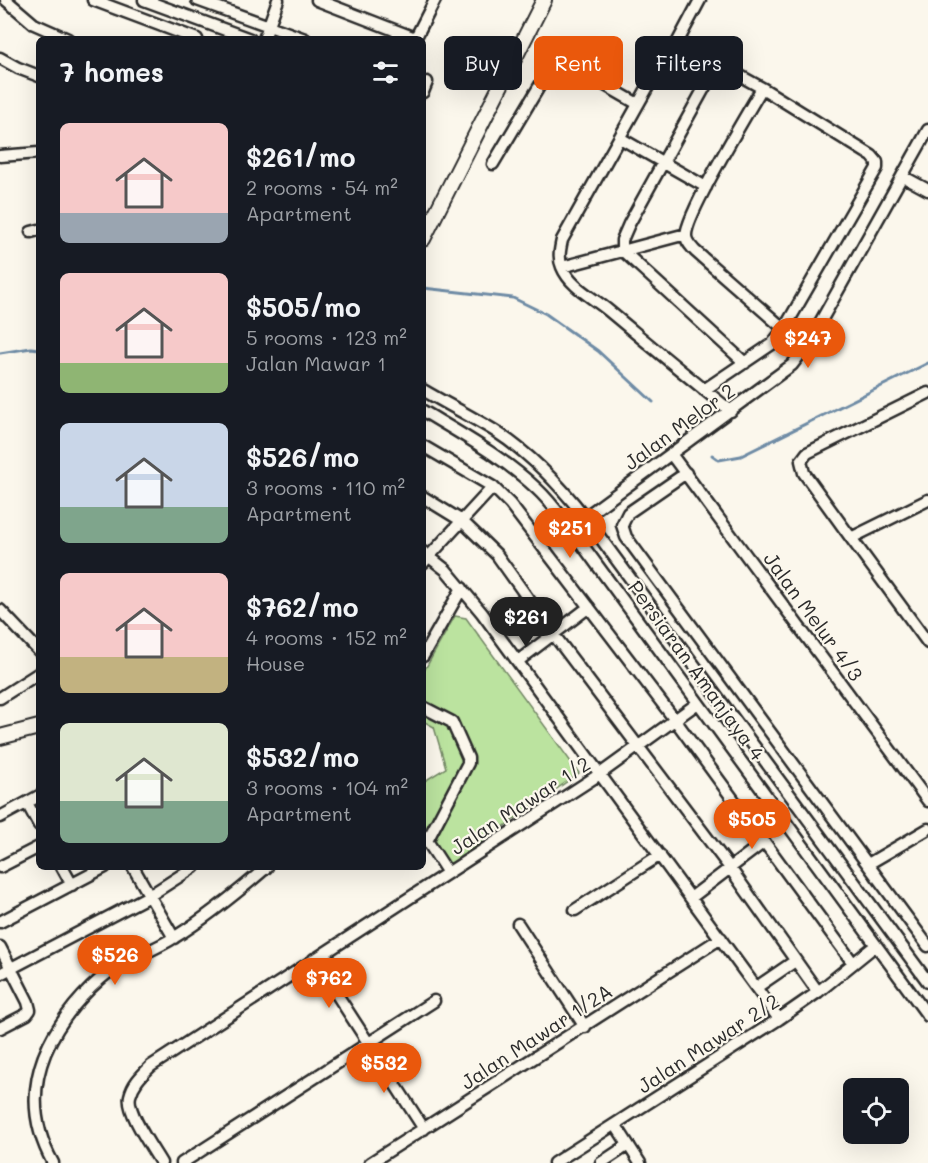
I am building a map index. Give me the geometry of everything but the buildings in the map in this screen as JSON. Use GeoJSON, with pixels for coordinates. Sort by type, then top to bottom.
{"type":"FeatureCollection","features":[{"type":"Feature","properties":{"kind":"main road"},"geometry":{"type":"LineString","coordinates":[[426,233],[544,0]]}},
{"type":"Feature","properties":{"kind":"main road"},"geometry":{"type":"LineString","coordinates":[[0,737],[36,728]]}},
{"type":"Feature","properties":{"kind":"street"},"geometry":{"type":"LineString","coordinates":[[6,0],[34,24],[61,36]]}},
{"type":"Feature","properties":{"kind":"street"},"geometry":{"type":"LineString","coordinates":[[93,0],[189,36]]}},
{"type":"Feature","properties":{"kind":"street"},"geometry":{"type":"LineString","coordinates":[[144,0],[242,36]]}},
{"type":"Feature","properties":{"kind":"street"},"geometry":{"type":"LineString","coordinates":[[197,0],[297,36]]}},
{"type":"Feature","properties":{"kind":"street"},"geometry":{"type":"LineString","coordinates":[[265,36],[278,0]]}},
{"type":"Feature","properties":{"kind":"street"},"geometry":{"type":"LineString","coordinates":[[317,0],[410,36]]}},
{"type":"Feature","properties":{"kind":"street"},"geometry":{"type":"LineString","coordinates":[[416,36],[435,0]]}},
{"type":"Feature","properties":{"kind":"street"},"geometry":{"type":"LineString","coordinates":[[681,36],[699,0]]}},
{"type":"Feature","properties":{"kind":"street"},"geometry":{"type":"LineString","coordinates":[[0,58],[36,75]]}},
{"type":"Feature","properties":{"kind":"street"},"geometry":{"type":"LineString","coordinates":[[493,164],[555,63],[565,63],[638,104]]}},
{"type":"Feature","properties":{"kind":"street"},"geometry":{"type":"LineString","coordinates":[[704,390],[772,344],[784,329],[877,168],[877,162],[872,156],[743,77]]}},
{"type":"Feature","properties":{"kind":"street"},"geometry":{"type":"LineString","coordinates":[[762,88],[706,187],[689,221],[686,234],[688,243],[695,251],[784,329]]}},
{"type":"Feature","properties":{"kind":"street"},"geometry":{"type":"LineString","coordinates":[[646,90],[562,240],[559,255],[562,267],[579,287],[731,411]]}},
{"type":"Feature","properties":{"kind":"street"},"geometry":{"type":"LineString","coordinates":[[703,90],[629,224],[622,240],[622,250],[745,363]]}},
{"type":"Feature","properties":{"kind":"street","name":"Jalan Melor 2"},"geometry":{"type":"LineString","coordinates":[[570,528],[782,374],[800,356],[928,130]]}},
{"type":"Feature","properties":{"kind":"street"},"geometry":{"type":"LineString","coordinates":[[620,138],[706,187]]}},
{"type":"Feature","properties":{"kind":"street"},"geometry":{"type":"LineString","coordinates":[[0,156],[36,153]]}},
{"type":"Feature","properties":{"kind":"street"},"geometry":{"type":"LineString","coordinates":[[902,176],[928,190]]}},
{"type":"Feature","properties":{"kind":"street"},"geometry":{"type":"LineString","coordinates":[[562,267],[686,234]]}},
{"type":"Feature","properties":{"kind":"street","name":"Persiaran Amanjaya 4"},"geometry":{"type":"LineString","coordinates":[[426,392],[496,432],[520,450],[563,489],[928,982]]}},
{"type":"Feature","properties":{"kind":"street"},"geometry":{"type":"LineString","coordinates":[[928,393],[807,453],[801,461],[804,473],[928,643]]}},
{"type":"Feature","properties":{"kind":"street","name":"Persiaran Amanjaya 4"},"geometry":{"type":"LineString","coordinates":[[426,413],[507,463],[539,491],[570,528],[928,1016]]}},
{"type":"Feature","properties":{"kind":"street"},"geometry":{"type":"LineString","coordinates":[[426,448],[493,487],[516,512],[675,720],[853,963]]}},
{"type":"Feature","properties":{"kind":"street","name":"Jalan Melur 4/3"},"geometry":{"type":"LineString","coordinates":[[671,454],[928,801]]}},
{"type":"Feature","properties":{"kind":"street"},"geometry":{"type":"LineString","coordinates":[[686,473],[628,513],[622,525],[626,537],[868,864],[926,938]]}},
{"type":"Feature","properties":{"kind":"street"},"geometry":{"type":"LineString","coordinates":[[426,556],[493,487]]}},
{"type":"Feature","properties":{"kind":"street"},"geometry":{"type":"LineString","coordinates":[[426,499],[462,521],[497,555],[730,868],[818,992]]}},
{"type":"Feature","properties":{"kind":"street"},"geometry":{"type":"LineString","coordinates":[[851,538],[928,500]]}},
{"type":"Feature","properties":{"kind":"street"},"geometry":{"type":"LineString","coordinates":[[426,558],[462,588],[518,661],[779,1019]]}},
{"type":"Feature","properties":{"kind":"street"},"geometry":{"type":"LineString","coordinates":[[426,651],[462,588]]}},
{"type":"Feature","properties":{"kind":"street"},"geometry":{"type":"LineString","coordinates":[[518,661],[589,607]]}},
{"type":"Feature","properties":{"kind":"street"},"geometry":{"type":"LineString","coordinates":[[0,610],[36,648]]}},
{"type":"Feature","properties":{"kind":"street"},"geometry":{"type":"LineString","coordinates":[[0,698],[36,675]]}},
{"type":"Feature","properties":{"kind":"street","name":"Jalan Mawar 1/2"},"geometry":{"type":"LineString","coordinates":[[161,1163],[133,1115],[129,1099],[136,1081],[151,1066],[600,774],[698,703]]}},
{"type":"Feature","properties":{"kind":"street"},"geometry":{"type":"LineString","coordinates":[[426,709],[452,722],[468,763],[426,836]]}},
{"type":"Feature","properties":{"kind":"street"},"geometry":{"type":"LineString","coordinates":[[0,817],[36,798]]}},
{"type":"Feature","properties":{"kind":"street"},"geometry":{"type":"LineString","coordinates":[[27,803],[36,820]]}},
{"type":"Feature","properties":{"kind":"street"},"geometry":{"type":"LineString","coordinates":[[868,864],[928,829]]}},
{"type":"Feature","properties":{"kind":"street"},"geometry":{"type":"LineString","coordinates":[[426,840],[448,873]]}},
{"type":"Feature","properties":{"kind":"street"},"geometry":{"type":"LineString","coordinates":[[692,897],[764,842]]}},
{"type":"Feature","properties":{"kind":"street"},"geometry":{"type":"LineString","coordinates":[[0,867],[36,849]]}},
{"type":"Feature","properties":{"kind":"street"},"geometry":{"type":"LineString","coordinates":[[575,910],[660,855]]}},
{"type":"Feature","properties":{"kind":"street"},"geometry":{"type":"LineString","coordinates":[[64,870],[72,885]]}},
{"type":"Feature","properties":{"kind":"street"},"geometry":{"type":"LineString","coordinates":[[0,922],[100,870]]}},
{"type":"Feature","properties":{"kind":"street"},"geometry":{"type":"LineString","coordinates":[[135,870],[174,938]]}},
{"type":"Feature","properties":{"kind":"street"},"geometry":{"type":"LineString","coordinates":[[0,975],[149,896],[189,870]]}},
{"type":"Feature","properties":{"kind":"street"},"geometry":{"type":"LineString","coordinates":[[53,1163],[36,1115],[35,1087],[42,1057],[59,1024],[83,995],[110,971],[174,938],[221,904],[262,870]]}},
{"type":"Feature","properties":{"kind":"street"},"geometry":{"type":"LineString","coordinates":[[518,924],[585,1027]]}},
{"type":"Feature","properties":{"kind":"street","name":"Jalan Mawar 1/2A"},"geometry":{"type":"LineString","coordinates":[[370,1163],[721,938]]}},
{"type":"Feature","properties":{"kind":"street","name":"Jalan Mawar 2/2"},"geometry":{"type":"LineString","coordinates":[[554,1163],[779,1019],[818,992],[876,945]]}},
{"type":"Feature","properties":{"kind":"street"},"geometry":{"type":"LineString","coordinates":[[0,947],[30,1010],[27,1014],[0,1028]]}},
{"type":"Feature","properties":{"kind":"street"},"geometry":{"type":"LineString","coordinates":[[314,959],[424,1129]]}},
{"type":"Feature","properties":{"kind":"street"},"geometry":{"type":"LineString","coordinates":[[757,987],[795,961]]}},
{"type":"Feature","properties":{"kind":"street"},"geometry":{"type":"LineString","coordinates":[[182,1163],[434,1001]]}},
{"type":"Feature","properties":{"kind":"street"},"geometry":{"type":"LineString","coordinates":[[615,1124],[640,1163]]}},
{"type":"Feature","properties":{"kind":"street"},"geometry":{"type":"LineString","coordinates":[[601,1163],[628,1145]]}},
{"type":"Feature","properties":{"kind":"green space"},"geometry":{"type":"Polygon","coordinates":[[[455,616],[466,618],[579,773],[447,867],[426,832],[426,780],[446,768],[434,727],[426,723],[426,668],[455,616]]]}},
{"type":"Feature","properties":{"kind":"waterway"},"geometry":{"type":"LineString","coordinates":[[426,288],[513,298],[546,314],[598,351],[653,402]]}},
{"type":"Feature","properties":{"kind":"waterway"},"geometry":{"type":"LineString","coordinates":[[0,353],[36,349]]}},
{"type":"Feature","properties":{"kind":"waterway"},"geometry":{"type":"LineString","coordinates":[[712,455],[719,460],[741,456],[928,363]]}}]}
